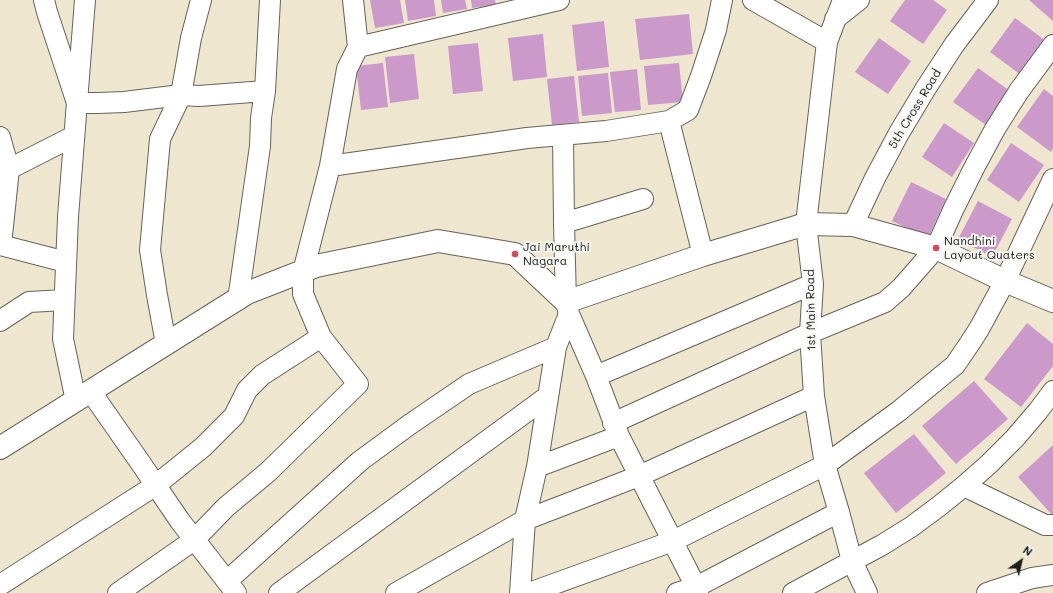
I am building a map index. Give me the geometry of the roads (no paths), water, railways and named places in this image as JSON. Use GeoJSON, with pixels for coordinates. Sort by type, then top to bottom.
{"type":"FeatureCollection","features":[{"type":"Feature","properties":{"kind":"street"},"geometry":{"type":"LineString","coordinates":[[44,0],[77,103]]}},
{"type":"Feature","properties":{"kind":"street"},"geometry":{"type":"LineString","coordinates":[[85,0],[68,217],[63,339],[83,396],[142,464],[194,540],[231,587],[360,461],[469,384],[556,347]]}},
{"type":"Feature","properties":{"kind":"street"},"geometry":{"type":"LineString","coordinates":[[166,344],[150,250],[160,139],[181,95],[200,0]]}},
{"type":"Feature","properties":{"kind":"street"},"geometry":{"type":"LineString","coordinates":[[238,300],[260,146],[261,118],[265,91],[270,0]]}},
{"type":"Feature","properties":{"kind":"street"},"geometry":{"type":"LineString","coordinates":[[118,593],[194,540],[226,507],[268,472],[358,384],[321,337],[303,294],[303,272],[330,166],[348,69],[358,47],[353,0]]}},
{"type":"Feature","properties":{"kind":"street"},"geometry":{"type":"LineString","coordinates":[[358,47],[560,0]]}},
{"type":"Feature","properties":{"kind":"street"},"geometry":{"type":"LineString","coordinates":[[330,166],[527,138],[606,131],[669,121],[688,110],[716,30],[722,0]]}},
{"type":"Feature","properties":{"kind":"street"},"geometry":{"type":"LineString","coordinates":[[753,0],[827,42]]}},
{"type":"Feature","properties":{"kind":"street","name":"1st Main Road"},"geometry":{"type":"LineString","coordinates":[[842,0],[827,42],[806,224],[813,284],[810,333],[814,396],[825,465],[852,561],[867,593]]}},
{"type":"Feature","properties":{"kind":"street"},"geometry":{"type":"LineString","coordinates":[[835,19],[859,0]]}},
{"type":"Feature","properties":{"kind":"street","name":"5th Cross Road"},"geometry":{"type":"LineString","coordinates":[[853,225],[875,178],[903,126],[954,45],[988,0]]}},
{"type":"Feature","properties":{"kind":"street"},"geometry":{"type":"LineString","coordinates":[[537,467],[810,333],[885,302],[902,288],[936,248],[957,201],[995,129],[1019,91],[1053,45]]}},
{"type":"Feature","properties":{"kind":"street"},"geometry":{"type":"LineString","coordinates":[[77,103],[124,102],[181,95],[199,96],[265,91]]}},
{"type":"Feature","properties":{"kind":"street"},"geometry":{"type":"LineString","coordinates":[[669,121],[703,254]]}},
{"type":"Feature","properties":{"kind":"street"},"geometry":{"type":"LineString","coordinates":[[520,593],[526,520],[537,467],[556,347],[567,308],[564,223],[564,135]]}},
{"type":"Feature","properties":{"kind":"street"},"geometry":{"type":"LineString","coordinates":[[9,169],[74,136]]}},
{"type":"Feature","properties":{"kind":"street"},"geometry":{"type":"LineString","coordinates":[[0,137],[9,169],[1,245],[66,262]]}},
{"type":"Feature","properties":{"kind":"street"},"geometry":{"type":"LineString","coordinates":[[529,593],[673,541],[825,465],[900,411],[955,365],[979,329],[1005,281],[1053,179]]}},
{"type":"Feature","properties":{"kind":"street"},"geometry":{"type":"LineString","coordinates":[[564,223],[643,199]]}},
{"type":"Feature","properties":{"kind":"street"},"geometry":{"type":"LineString","coordinates":[[567,308],[703,254],[806,224],[853,225],[936,248],[1005,281],[1053,301]]}},
{"type":"Feature","properties":{"kind":"street"},"geometry":{"type":"LineString","coordinates":[[0,448],[247,293],[316,266],[438,241],[515,254],[567,308],[596,376],[616,429],[673,541],[690,591],[839,512]]}},
{"type":"Feature","properties":{"kind":"street"},"geometry":{"type":"LineString","coordinates":[[596,376],[813,284]]}},
{"type":"Feature","properties":{"kind":"street"},"geometry":{"type":"LineString","coordinates":[[0,321],[29,302],[64,300]]}},
{"type":"Feature","properties":{"kind":"street"},"geometry":{"type":"LineString","coordinates":[[0,585],[156,485],[203,447],[234,416],[247,390],[262,375],[321,337]]}},
{"type":"Feature","properties":{"kind":"street"},"geometry":{"type":"LineString","coordinates":[[793,593],[882,545],[911,527],[938,507],[990,464],[1038,411],[1053,391]]}},
{"type":"Feature","properties":{"kind":"street"},"geometry":{"type":"LineString","coordinates":[[279,593],[548,396]]}},
{"type":"Feature","properties":{"kind":"street"},"geometry":{"type":"LineString","coordinates":[[396,593],[526,520],[639,476],[814,396]]}},
{"type":"Feature","properties":{"kind":"street"},"geometry":{"type":"LineString","coordinates":[[964,486],[1045,525],[1053,525]]}},
{"type":"Feature","properties":{"kind":"street"},"geometry":{"type":"LineString","coordinates":[[987,593],[1032,578],[1053,575]]}},
{"type":"Feature","properties":{"kind":"place","name":"Nandhini Layout Quaters"},"geometry":{"type":"Point","coordinates":[936,248]}},
{"type":"Feature","properties":{"kind":"place","name":"Jai Maruthi Nagara"},"geometry":{"type":"Point","coordinates":[515,254]}}]}
